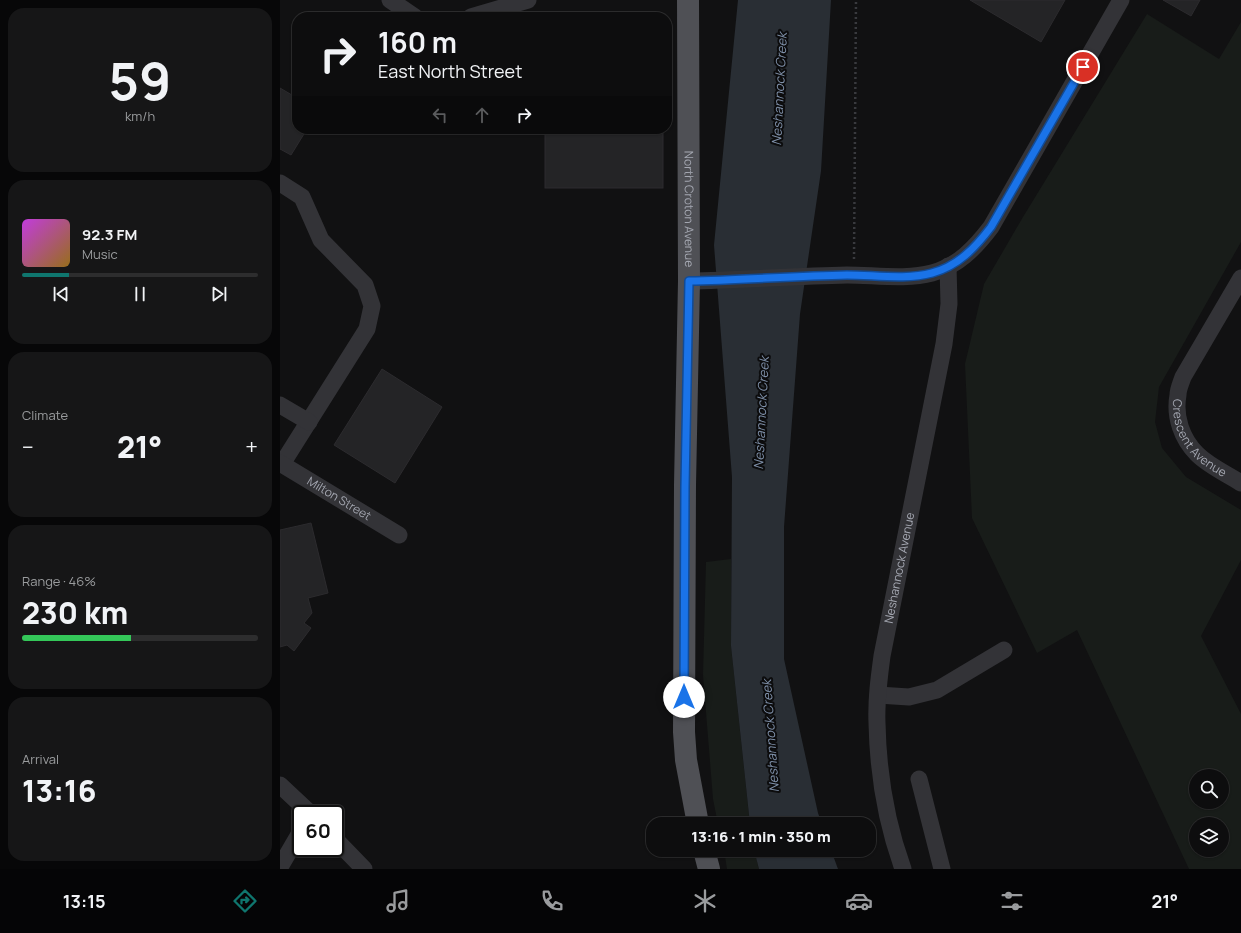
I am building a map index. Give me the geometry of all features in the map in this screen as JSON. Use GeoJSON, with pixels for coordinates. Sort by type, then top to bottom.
{"type":"FeatureCollection","features":[{"type":"Feature","properties":{"kind":"main road","name":"North Croton Avenue"},"geometry":{"type":"LineString","coordinates":[[688,0],[689,281],[685,493],[684,732],[686,760],[697,817]]}},
{"type":"Feature","properties":{"kind":"main road"},"geometry":{"type":"LineString","coordinates":[[706,857],[709,869]]}},
{"type":"Feature","properties":{"kind":"street"},"geometry":{"type":"LineString","coordinates":[[390,0],[408,12]]}},
{"type":"Feature","properties":{"kind":"street"},"geometry":{"type":"LineString","coordinates":[[488,12],[528,0]]}},
{"type":"Feature","properties":{"kind":"street"},"geometry":{"type":"LineString","coordinates":[[689,281],[850,268],[917,276],[933,273],[964,257],[991,227],[1121,0]]}},
{"type":"Feature","properties":{"kind":"street"},"geometry":{"type":"LineString","coordinates":[[280,183],[302,197],[321,240],[365,285],[372,306],[367,329],[309,422],[281,463]]}},
{"type":"Feature","properties":{"kind":"street","name":"Neshannock Avenue"},"geometry":{"type":"LineString","coordinates":[[903,869],[898,856],[886,806],[880,772],[877,722],[878,695],[882,656],[944,344],[949,304],[948,266]]}},
{"type":"Feature","properties":{"kind":"street","name":"Crescent Avenue"},"geometry":{"type":"LineString","coordinates":[[1241,278],[1183,377],[1178,394],[1177,412],[1179,424],[1186,440],[1197,454],[1241,483]]}},
{"type":"Feature","properties":{"kind":"street"},"geometry":{"type":"LineString","coordinates":[[280,404],[309,422]]}},
{"type":"Feature","properties":{"kind":"street","name":"Milton Street"},"geometry":{"type":"LineString","coordinates":[[281,463],[399,535]]}},
{"type":"Feature","properties":{"kind":"street"},"geometry":{"type":"LineString","coordinates":[[878,695],[909,697],[937,690],[1004,650]]}},
{"type":"Feature","properties":{"kind":"street"},"geometry":{"type":"LineString","coordinates":[[919,779],[942,869]]}},
{"type":"Feature","properties":{"kind":"street"},"geometry":{"type":"LineString","coordinates":[[280,785],[301,805]]}},
{"type":"Feature","properties":{"kind":"street"},"geometry":{"type":"LineString","coordinates":[[280,868],[292,847]]}},
{"type":"Feature","properties":{"kind":"street"},"geometry":{"type":"LineString","coordinates":[[344,848],[364,869]]}},
{"type":"Feature","properties":{"kind":"path"},"geometry":{"type":"LineString","coordinates":[[850,268],[856,0]]}},
{"type":"Feature","properties":{"kind":"shaded area"},"geometry":{"type":"Polygon","coordinates":[[[1147,14],[1219,59],[1241,22],[1241,242],[1159,387],[1155,422],[1162,448],[1186,477],[1241,510],[1241,560],[1201,636],[1241,714],[1241,869],[1189,869],[1077,630],[1037,653],[972,518],[965,364],[984,284],[1023,217],[1147,14]]]}},
{"type":"Feature","properties":{"kind":"shaded area"},"geometry":{"type":"Polygon","coordinates":[[[731,559],[731,646],[749,817],[717,817],[713,799],[703,675],[706,562],[731,559]]]}},
{"type":"Feature","properties":{"kind":"shaded area"},"geometry":{"type":"Polygon","coordinates":[[[725,857],[756,857],[759,869],[727,869],[725,857]]]}},
{"type":"Feature","properties":{"kind":"water","name":"Neshannock Creek"},"geometry":{"type":"Polygon","coordinates":[[[738,0],[831,0],[821,171],[800,314],[784,527],[784,659],[819,817],[749,817],[731,646],[732,477],[714,245],[738,0]]]}},
{"type":"Feature","properties":{"kind":"water"},"geometry":{"type":"Polygon","coordinates":[[[756,857],[834,857],[838,869],[759,869],[756,857]]]}},
{"type":"Feature","properties":{"kind":"building"},"geometry":{"type":"Polygon","coordinates":[[[970,0],[1065,0],[1041,42],[970,0]]]}},
{"type":"Feature","properties":{"kind":"building"},"geometry":{"type":"Polygon","coordinates":[[[1163,0],[1200,0],[1191,16],[1163,0]]]}},
{"type":"Feature","properties":{"kind":"building"},"geometry":{"type":"Polygon","coordinates":[[[280,88],[292,95],[292,134],[304,134],[291,155],[280,149],[280,88]]]}},
{"type":"Feature","properties":{"kind":"building"},"geometry":{"type":"Polygon","coordinates":[[[545,134],[663,134],[663,188],[545,188],[545,134]]]}},
{"type":"Feature","properties":{"kind":"building"},"geometry":{"type":"Polygon","coordinates":[[[382,369],[442,407],[395,483],[334,445],[382,369]]]}},
{"type":"Feature","properties":{"kind":"building"},"geometry":{"type":"Polygon","coordinates":[[[311,523],[328,593],[308,598],[312,613],[304,623],[311,628],[294,651],[287,645],[280,647],[280,530],[311,523]]]}},
{"type":"Feature","properties":{"kind":"route"},"geometry":{"type":"LineString","coordinates":[[684,697],[685,486],[689,281],[847,275],[917,276],[933,273],[948,266],[964,257],[978,244],[991,227],[1083,67]]}}]}
